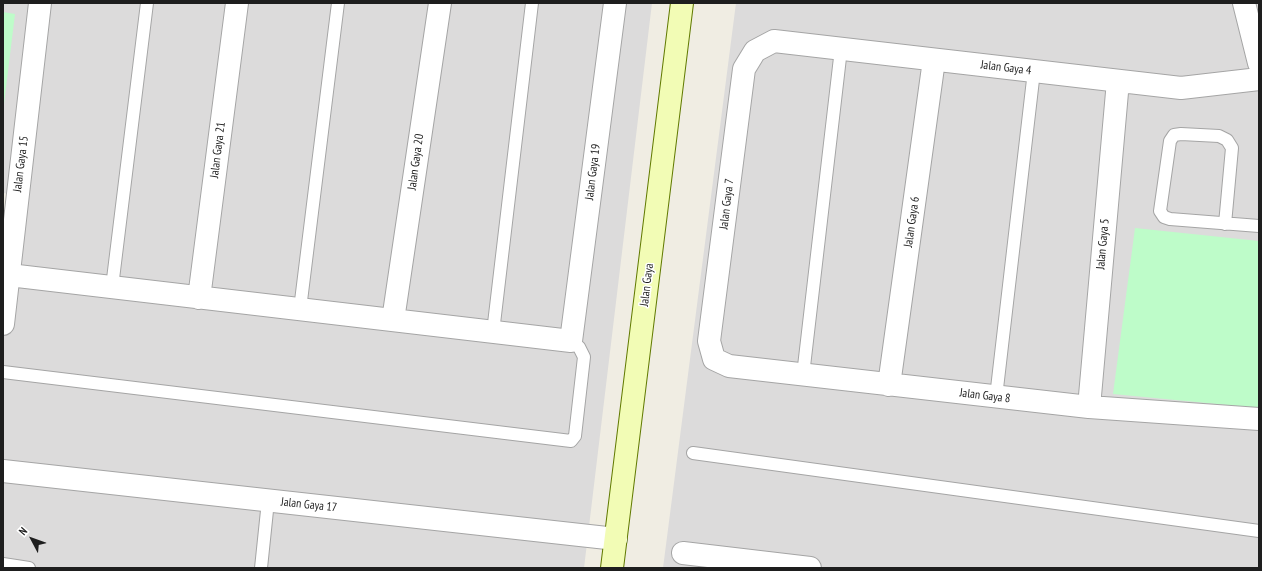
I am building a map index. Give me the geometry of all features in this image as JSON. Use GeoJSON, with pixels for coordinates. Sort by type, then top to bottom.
{"type":"FeatureCollection","features":[{"type":"Feature","properties":{"kind":"street","name":"Jalan Gaya 21"},"geometry":{"type":"LineString","coordinates":[[199,298],[237,3]]}},
{"type":"Feature","properties":{"kind":"street","name":"Jalan Gaya 20"},"geometry":{"type":"LineString","coordinates":[[393,320],[440,3]]}},
{"type":"Feature","properties":{"kind":"street","name":"Jalan Gaya 19"},"geometry":{"type":"LineString","coordinates":[[571,341],[615,3]]}},
{"type":"Feature","properties":{"kind":"street","name":"Jalan Gaya"},"geometry":{"type":"LineString","coordinates":[[612,568],[682,3]]}},
{"type":"Feature","properties":{"kind":"street"},"geometry":{"type":"LineString","coordinates":[[1244,3],[1259,63]]}},
{"type":"Feature","properties":{"kind":"street","name":"Jalan Gaya 15"},"geometry":{"type":"LineString","coordinates":[[3,324],[36,4]]}},
{"type":"Feature","properties":{"kind":"street","name":"Jalan Gaya 4"},"geometry":{"type":"LineString","coordinates":[[755,51],[774,41],[1181,88],[1259,79]]}},
{"type":"Feature","properties":{"kind":"street","name":"Jalan Gaya 7"},"geometry":{"type":"LineString","coordinates":[[714,359],[709,341],[744,69],[755,51]]}},
{"type":"Feature","properties":{"kind":"street","name":"Jalan Gaya 6"},"geometry":{"type":"LineString","coordinates":[[889,385],[934,60]]}},
{"type":"Feature","properties":{"kind":"street","name":"Jalan Gaya 5"},"geometry":{"type":"LineString","coordinates":[[1089,407],[1118,81]]}},
{"type":"Feature","properties":{"kind":"street"},"geometry":{"type":"LineString","coordinates":[[8,275],[571,341]]}},
{"type":"Feature","properties":{"kind":"street","name":"Jalan Gaya 8"},"geometry":{"type":"LineString","coordinates":[[714,359],[729,366],[996,398],[1089,407],[1259,419]]}},
{"type":"Feature","properties":{"kind":"street","name":"Jalan Gaya 17"},"geometry":{"type":"LineString","coordinates":[[3,471],[616,539]]}},
{"type":"Feature","properties":{"kind":"street"},"geometry":{"type":"LineString","coordinates":[[683,553],[810,568]]}},
{"type":"Feature","properties":{"kind":"lane"},"geometry":{"type":"LineString","coordinates":[[112,287],[147,3]]}},
{"type":"Feature","properties":{"kind":"lane"},"geometry":{"type":"LineString","coordinates":[[300,309],[338,3]]}},
{"type":"Feature","properties":{"kind":"lane"},"geometry":{"type":"LineString","coordinates":[[493,332],[532,3]]}},
{"type":"Feature","properties":{"kind":"lane"},"geometry":{"type":"LineString","coordinates":[[803,375],[841,49]]}},
{"type":"Feature","properties":{"kind":"lane"},"geometry":{"type":"LineString","coordinates":[[996,398],[1034,71]]}},
{"type":"Feature","properties":{"kind":"lane"},"geometry":{"type":"LineString","coordinates":[[1226,224],[1232,148],[1227,140],[1219,136],[1181,134],[1174,136],[1170,141],[1160,211],[1164,217],[1170,219],[1226,224],[1259,226]]}},
{"type":"Feature","properties":{"kind":"lane"},"geometry":{"type":"LineString","coordinates":[[3,372],[571,441],[576,436],[584,357],[579,347],[571,341]]}},
{"type":"Feature","properties":{"kind":"lane"},"geometry":{"type":"LineString","coordinates":[[693,453],[1259,531]]}},
{"type":"Feature","properties":{"kind":"lane"},"geometry":{"type":"LineString","coordinates":[[261,568],[268,500]]}},
{"type":"Feature","properties":{"kind":"lane"},"geometry":{"type":"LineString","coordinates":[[3,564],[30,568]]}},
{"type":"Feature","properties":{"kind":"shaded area"},"geometry":{"type":"Polygon","coordinates":[[[3,3],[652,3],[584,568],[3,568],[3,252],[9,194],[3,193],[3,3]]]}},
{"type":"Feature","properties":{"kind":"shaded area"},"geometry":{"type":"Polygon","coordinates":[[[736,3],[1259,3],[1259,568],[663,568],[736,3]]]}},
{"type":"Feature","properties":{"kind":"green space"},"geometry":{"type":"Polygon","coordinates":[[[3,12],[15,14],[3,112],[3,12]]]}},
{"type":"Feature","properties":{"kind":"green space"},"geometry":{"type":"Polygon","coordinates":[[[1135,228],[1259,241],[1259,408],[1113,394],[1135,228]]]}}]}
